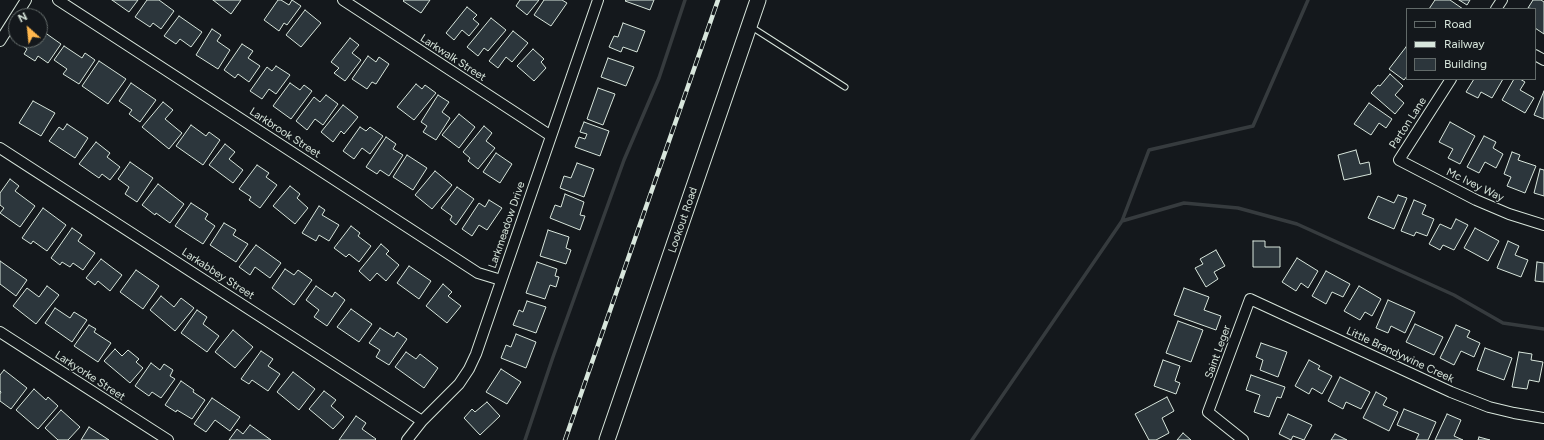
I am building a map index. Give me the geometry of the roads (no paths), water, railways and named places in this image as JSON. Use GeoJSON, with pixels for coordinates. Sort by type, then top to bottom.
{"type":"FeatureCollection","features":[{"type":"Feature","properties":{"kind":"street"},"geometry":{"type":"LineString","coordinates":[[0,41],[26,0]]}},
{"type":"Feature","properties":{"kind":"street","name":"Larkbrook Street"},"geometry":{"type":"LineString","coordinates":[[58,0],[478,273],[501,280]]}},
{"type":"Feature","properties":{"kind":"street","name":"Larkwalk Street"},"geometry":{"type":"LineString","coordinates":[[342,0],[551,136]]}},
{"type":"Feature","properties":{"kind":"street","name":"Larkmeadow Drive"},"geometry":{"type":"LineString","coordinates":[[407,440],[422,421],[450,394],[469,369],[476,354],[598,0]]}},
{"type":"Feature","properties":{"kind":"street","name":"Lookout Road"},"geometry":{"type":"LineString","coordinates":[[607,440],[758,0]]}},
{"type":"Feature","properties":{"kind":"street","name":"Parton Lane"},"geometry":{"type":"LineString","coordinates":[[1399,160],[1450,80]]}},
{"type":"Feature","properties":{"kind":"street","name":"Larkabbey Street"},"geometry":{"type":"LineString","coordinates":[[0,148],[422,421]]}},
{"type":"Feature","properties":{"kind":"street","name":"Mc Ivey Way"},"geometry":{"type":"LineString","coordinates":[[1399,160],[1476,200],[1509,214],[1544,225]]}},
{"type":"Feature","properties":{"kind":"street","name":"Saint Leger"},"geometry":{"type":"LineString","coordinates":[[1243,440],[1208,412],[1250,299]]}},
{"type":"Feature","properties":{"kind":"street","name":"Little Brandywine Creek"},"geometry":{"type":"LineString","coordinates":[[1250,299],[1451,392],[1489,407],[1544,418]]}},
{"type":"Feature","properties":{"kind":"street","name":"Larkyorke Street"},"geometry":{"type":"LineString","coordinates":[[0,332],[168,440]]}},
{"type":"Feature","properties":{"kind":"lane"},"geometry":{"type":"LineString","coordinates":[[750,26],[845,87]]}},
{"type":"Feature","properties":{"kind":"waterway"},"geometry":{"type":"LineString","coordinates":[[525,440],[553,357],[624,160],[659,78],[685,0]]}},
{"type":"Feature","properties":{"kind":"waterway"},"geometry":{"type":"LineString","coordinates":[[972,440],[1122,221],[1149,150],[1253,126],[1308,0]]}},
{"type":"Feature","properties":{"kind":"waterway"},"geometry":{"type":"LineString","coordinates":[[1122,221],[1184,203],[1238,208],[1297,224],[1454,295],[1503,323],[1544,329]]}},
{"type":"Feature","properties":{"kind":"railway"},"geometry":{"type":"LineString","coordinates":[[565,440],[718,0]]}}]}
